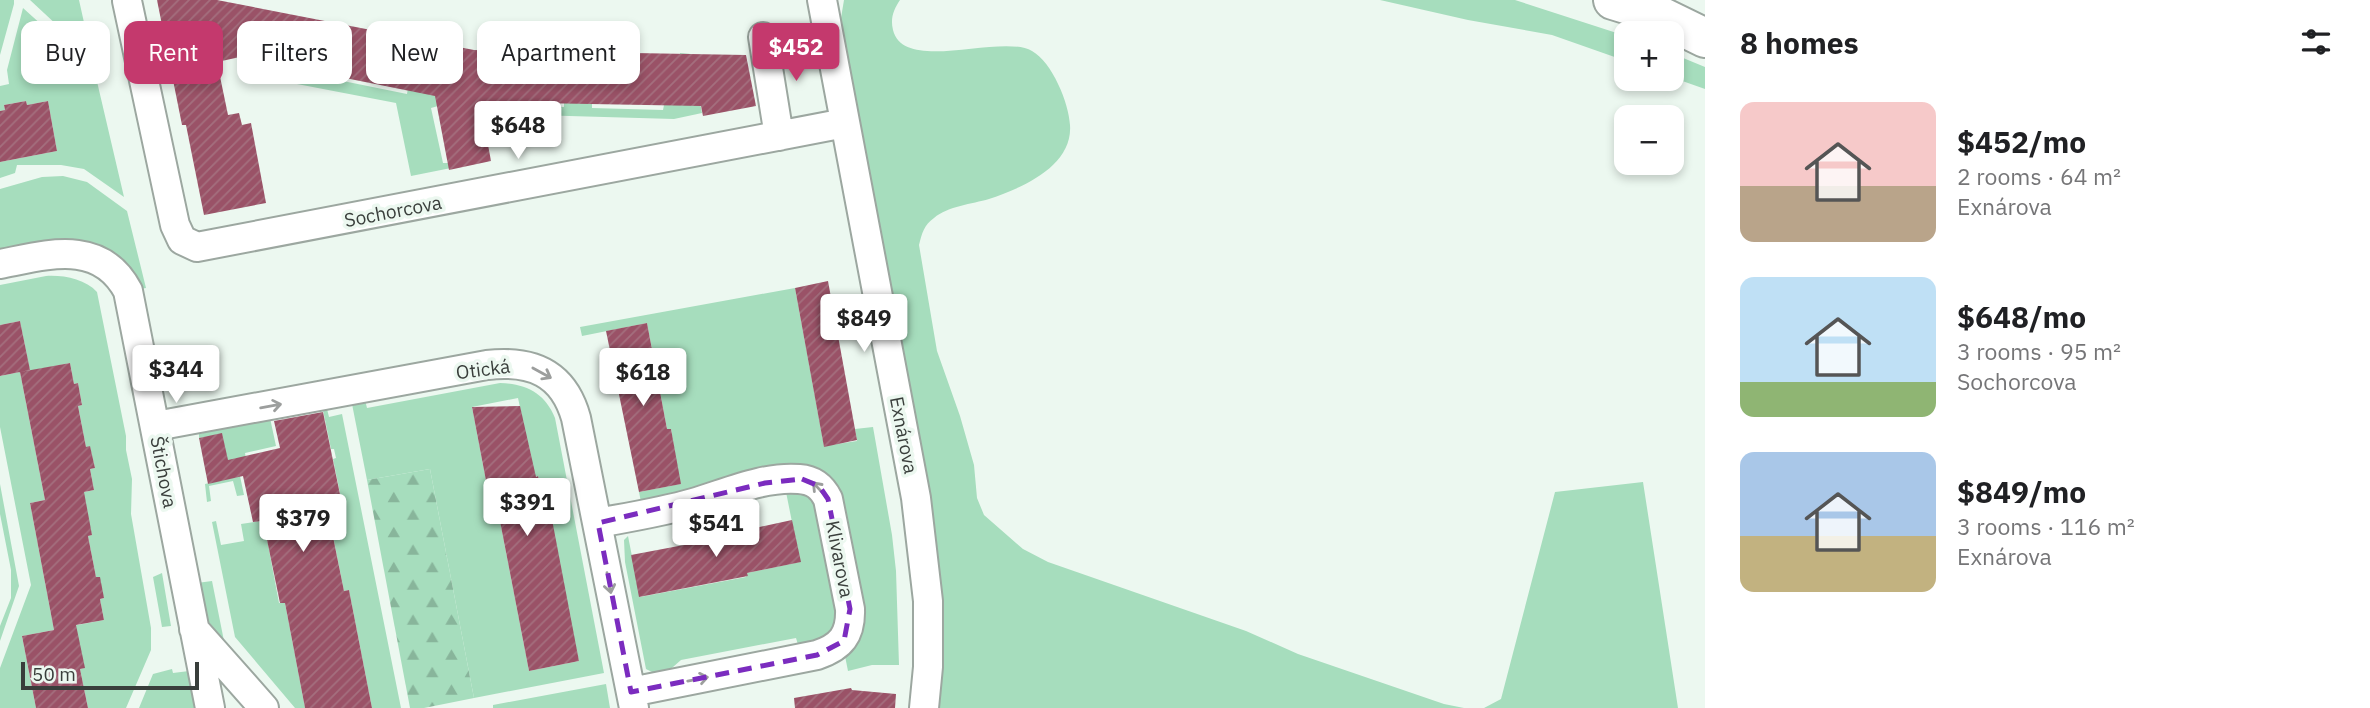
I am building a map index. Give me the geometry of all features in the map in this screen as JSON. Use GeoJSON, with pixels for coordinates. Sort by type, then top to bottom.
{"type":"FeatureCollection","features":[{"type":"Feature","properties":{"kind":"main road"},"geometry":{"type":"LineString","coordinates":[[1613,0],[1655,6],[1705,38]]}},
{"type":"Feature","properties":{"kind":"street","name":"Exnárova"},"geometry":{"type":"LineString","coordinates":[[822,0],[923,546],[928,630],[924,708]]}},
{"type":"Feature","properties":{"kind":"street","name":"Sochorcova"},"geometry":{"type":"LineString","coordinates":[[127,1],[175,225],[182,240],[197,247],[845,123]]}},
{"type":"Feature","properties":{"kind":"street"},"geometry":{"type":"LineString","coordinates":[[763,37],[779,136]]}},
{"type":"Feature","properties":{"kind":"street","name":"Štichova"},"geometry":{"type":"LineString","coordinates":[[0,264],[48,255],[75,254],[90,257],[115,272],[128,291],[210,708]]}},
{"type":"Feature","properties":{"kind":"street","name":"Otická"},"geometry":{"type":"LineString","coordinates":[[156,426],[487,365],[537,368],[554,380],[573,409],[632,700]]}},
{"type":"Feature","properties":{"kind":"street","name":"Klivarova"},"geometry":{"type":"LineString","coordinates":[[598,523],[674,508],[765,483],[792,479],[813,482],[828,499],[850,608],[851,623],[848,634],[829,651],[632,700]]}},
{"type":"Feature","properties":{"kind":"street"},"geometry":{"type":"LineString","coordinates":[[194,629],[264,708]]}},
{"type":"Feature","properties":{"kind":"highlighted area"},"geometry":{"type":"Polygon","coordinates":[[[802,479],[819,486],[828,499],[850,609],[844,641],[817,655],[631,692],[598,523],[765,483],[802,479]]]}},
{"type":"Feature","properties":{"kind":"green space"},"geometry":{"type":"Polygon","coordinates":[[[0,0],[14,0],[0,55],[0,0]]]}},
{"type":"Feature","properties":{"kind":"green space"},"geometry":{"type":"Polygon","coordinates":[[[30,0],[79,0],[84,21],[53,21],[30,0]]]}},
{"type":"Feature","properties":{"kind":"green space"},"geometry":{"type":"Polygon","coordinates":[[[844,0],[900,0],[893,14],[893,30],[901,43],[915,49],[934,51],[999,46],[1032,51],[1053,73],[1069,116],[1069,140],[1054,164],[1016,189],[940,214],[926,226],[919,245],[937,351],[960,416],[974,465],[977,498],[984,515],[1023,549],[1048,562],[1246,631],[1298,654],[1444,704],[1464,708],[939,708],[941,636],[938,552],[840,24],[844,0]]]}},
{"type":"Feature","properties":{"kind":"green space"},"geometry":{"type":"Polygon","coordinates":[[[1380,0],[1515,0],[1614,32],[1614,57],[1552,35],[1380,0]]]}},
{"type":"Feature","properties":{"kind":"green space"},"geometry":{"type":"Polygon","coordinates":[[[23,8],[37,21],[21,21],[21,84],[98,84],[124,197],[84,169],[61,165],[17,165],[15,173],[0,178],[0,162],[57,151],[48,101],[4,105],[5,110],[0,111],[0,86],[9,84],[7,70],[23,8]]]}},
{"type":"Feature","properties":{"kind":"green space"},"geometry":{"type":"Polygon","coordinates":[[[680,53],[691,54],[702,113],[674,119],[495,114],[493,106],[564,107],[564,102],[592,103],[592,108],[663,110],[664,105],[678,104],[680,53]]]}},
{"type":"Feature","properties":{"kind":"green space"},"geometry":{"type":"Polygon","coordinates":[[[1684,58],[1705,67],[1705,89],[1684,82],[1684,58]]]}},
{"type":"Feature","properties":{"kind":"green space"},"geometry":{"type":"Polygon","coordinates":[[[352,83],[407,94],[408,88],[435,94],[438,106],[431,108],[443,163],[450,163],[451,168],[411,176],[396,103],[297,84],[352,83]]]}},
{"type":"Feature","properties":{"kind":"green space"},"geometry":{"type":"Polygon","coordinates":[[[63,176],[87,182],[127,211],[146,288],[140,289],[64,241],[35,242],[0,249],[0,189],[42,177],[63,176]]]}},
{"type":"Feature","properties":{"kind":"green space"},"geometry":{"type":"Polygon","coordinates":[[[46,276],[74,279],[97,292],[126,436],[132,479],[131,514],[151,628],[151,650],[126,708],[88,708],[80,669],[84,668],[72,626],[104,620],[100,599],[104,598],[96,577],[88,536],[92,535],[79,493],[94,490],[90,469],[95,468],[90,447],[86,447],[78,406],[82,405],[78,383],[74,384],[70,363],[30,371],[20,321],[0,325],[0,285],[46,276]]]}},
{"type":"Feature","properties":{"kind":"green space"},"geometry":{"type":"Polygon","coordinates":[[[795,288],[824,446],[857,441],[855,429],[873,427],[896,571],[899,665],[872,665],[848,671],[844,651],[836,492],[684,492],[641,502],[639,492],[680,484],[671,429],[667,429],[647,323],[582,336],[580,327],[795,288]]]}},
{"type":"Feature","properties":{"kind":"green space"},"geometry":{"type":"Polygon","coordinates":[[[20,372],[45,500],[30,503],[54,630],[22,636],[36,708],[0,708],[0,668],[31,585],[0,427],[0,376],[20,372]]]}},
{"type":"Feature","properties":{"kind":"green space"},"geometry":{"type":"Polygon","coordinates":[[[500,383],[526,388],[546,402],[555,418],[604,673],[474,698],[430,469],[367,480],[352,404],[365,400],[367,408],[500,383]],[[518,398],[472,407],[487,486],[493,485],[529,671],[579,661],[538,476],[531,478],[530,453],[517,413],[521,412],[518,398]]]}},
{"type":"Feature","properties":{"kind":"green space"},"geometry":{"type":"Polygon","coordinates":[[[327,409],[329,417],[342,414],[401,708],[372,708],[349,590],[344,591],[331,526],[267,539],[279,603],[285,603],[305,708],[295,708],[235,637],[212,522],[216,521],[221,545],[244,541],[241,524],[261,521],[264,535],[334,521],[332,511],[343,508],[333,459],[336,458],[334,449],[331,449],[323,410],[327,409]]]}},
{"type":"Feature","properties":{"kind":"green space"},"geometry":{"type":"Polygon","coordinates":[[[270,418],[276,446],[245,453],[249,475],[240,476],[244,495],[237,496],[233,481],[209,486],[211,501],[207,502],[205,484],[231,478],[222,434],[199,438],[199,434],[270,418]]]}},
{"type":"Feature","properties":{"kind":"green space"},"geometry":{"type":"Polygon","coordinates":[[[430,469],[474,698],[424,708],[410,708],[367,480],[430,469]]]}},
{"type":"Feature","properties":{"kind":"green space"},"geometry":{"type":"Polygon","coordinates":[[[1643,482],[1678,708],[1484,708],[1501,699],[1555,492],[1643,482]]]}},
{"type":"Feature","properties":{"kind":"green space"},"geometry":{"type":"Polygon","coordinates":[[[0,484],[19,586],[0,641],[0,626],[11,598],[11,570],[0,514],[0,484]]]}},
{"type":"Feature","properties":{"kind":"green space"},"geometry":{"type":"Polygon","coordinates":[[[785,487],[818,499],[840,632],[799,648],[796,638],[681,660],[665,674],[656,674],[646,669],[625,562],[624,540],[628,536],[640,597],[746,577],[747,573],[800,562],[785,487]]]}},
{"type":"Feature","properties":{"kind":"green space"},"geometry":{"type":"Polygon","coordinates":[[[162,573],[171,626],[162,627],[153,577],[162,573]]]}},
{"type":"Feature","properties":{"kind":"green space"},"geometry":{"type":"Polygon","coordinates":[[[212,581],[224,641],[203,615],[197,583],[212,581]]]}},
{"type":"Feature","properties":{"kind":"green space"},"geometry":{"type":"Polygon","coordinates":[[[172,669],[173,673],[189,671],[196,708],[139,708],[153,674],[172,669]]]}},
{"type":"Feature","properties":{"kind":"green space"},"geometry":{"type":"Polygon","coordinates":[[[606,684],[610,708],[493,708],[493,705],[606,684]]]}},
{"type":"Feature","properties":{"kind":"building"},"geometry":{"type":"Polygon","coordinates":[[[157,0],[217,0],[325,21],[237,21],[237,58],[223,61],[223,21],[161,21],[157,0]]]}},
{"type":"Feature","properties":{"kind":"building"},"geometry":{"type":"Polygon","coordinates":[[[352,26],[366,29],[366,82],[352,79],[352,26]]]}},
{"type":"Feature","properties":{"kind":"building"},"geometry":{"type":"Polygon","coordinates":[[[463,48],[477,50],[477,84],[640,84],[640,53],[746,55],[756,106],[703,116],[701,106],[480,102],[491,161],[449,170],[435,96],[375,84],[463,84],[463,48]]]}},
{"type":"Feature","properties":{"kind":"building"},"geometry":{"type":"Polygon","coordinates":[[[174,84],[222,84],[228,115],[239,113],[242,125],[251,123],[266,203],[204,215],[186,125],[182,125],[174,84]]]}},
{"type":"Feature","properties":{"kind":"building"},"geometry":{"type":"Polygon","coordinates":[[[26,101],[27,105],[48,101],[57,151],[0,162],[0,111],[5,110],[4,105],[26,101]]]}},
{"type":"Feature","properties":{"kind":"building"},"geometry":{"type":"Polygon","coordinates":[[[828,281],[857,440],[824,447],[795,288],[828,281]]]}},
{"type":"Feature","properties":{"kind":"building"},"geometry":{"type":"Polygon","coordinates":[[[20,321],[30,370],[0,376],[0,325],[20,321]]]}},
{"type":"Feature","properties":{"kind":"building"},"geometry":{"type":"Polygon","coordinates":[[[647,323],[667,429],[671,429],[681,484],[639,492],[606,331],[647,323]]]}},
{"type":"Feature","properties":{"kind":"building"},"geometry":{"type":"Polygon","coordinates":[[[70,363],[74,384],[78,383],[82,405],[78,406],[86,447],[90,446],[95,468],[90,469],[94,490],[84,492],[92,535],[88,536],[96,577],[100,577],[104,598],[100,599],[104,620],[76,625],[85,668],[80,669],[88,708],[36,708],[22,636],[54,630],[30,503],[45,500],[20,372],[70,363]]]}},
{"type":"Feature","properties":{"kind":"building"},"geometry":{"type":"Polygon","coordinates":[[[520,406],[536,477],[538,476],[541,489],[546,488],[579,661],[529,671],[493,485],[487,486],[472,407],[520,406]]]}},
{"type":"Feature","properties":{"kind":"building"},"geometry":{"type":"Polygon","coordinates":[[[323,412],[343,509],[332,511],[334,521],[330,522],[344,591],[349,590],[372,708],[305,708],[285,603],[280,603],[261,521],[253,522],[243,476],[208,484],[199,438],[222,433],[228,460],[280,448],[274,421],[323,412]]]}},
{"type":"Feature","properties":{"kind":"building"},"geometry":{"type":"Polygon","coordinates":[[[792,520],[801,562],[747,573],[748,576],[639,597],[631,555],[792,520]]]}},
{"type":"Feature","properties":{"kind":"building"},"geometry":{"type":"Polygon","coordinates":[[[851,688],[896,694],[895,708],[795,708],[794,698],[851,688]]]}}]}
